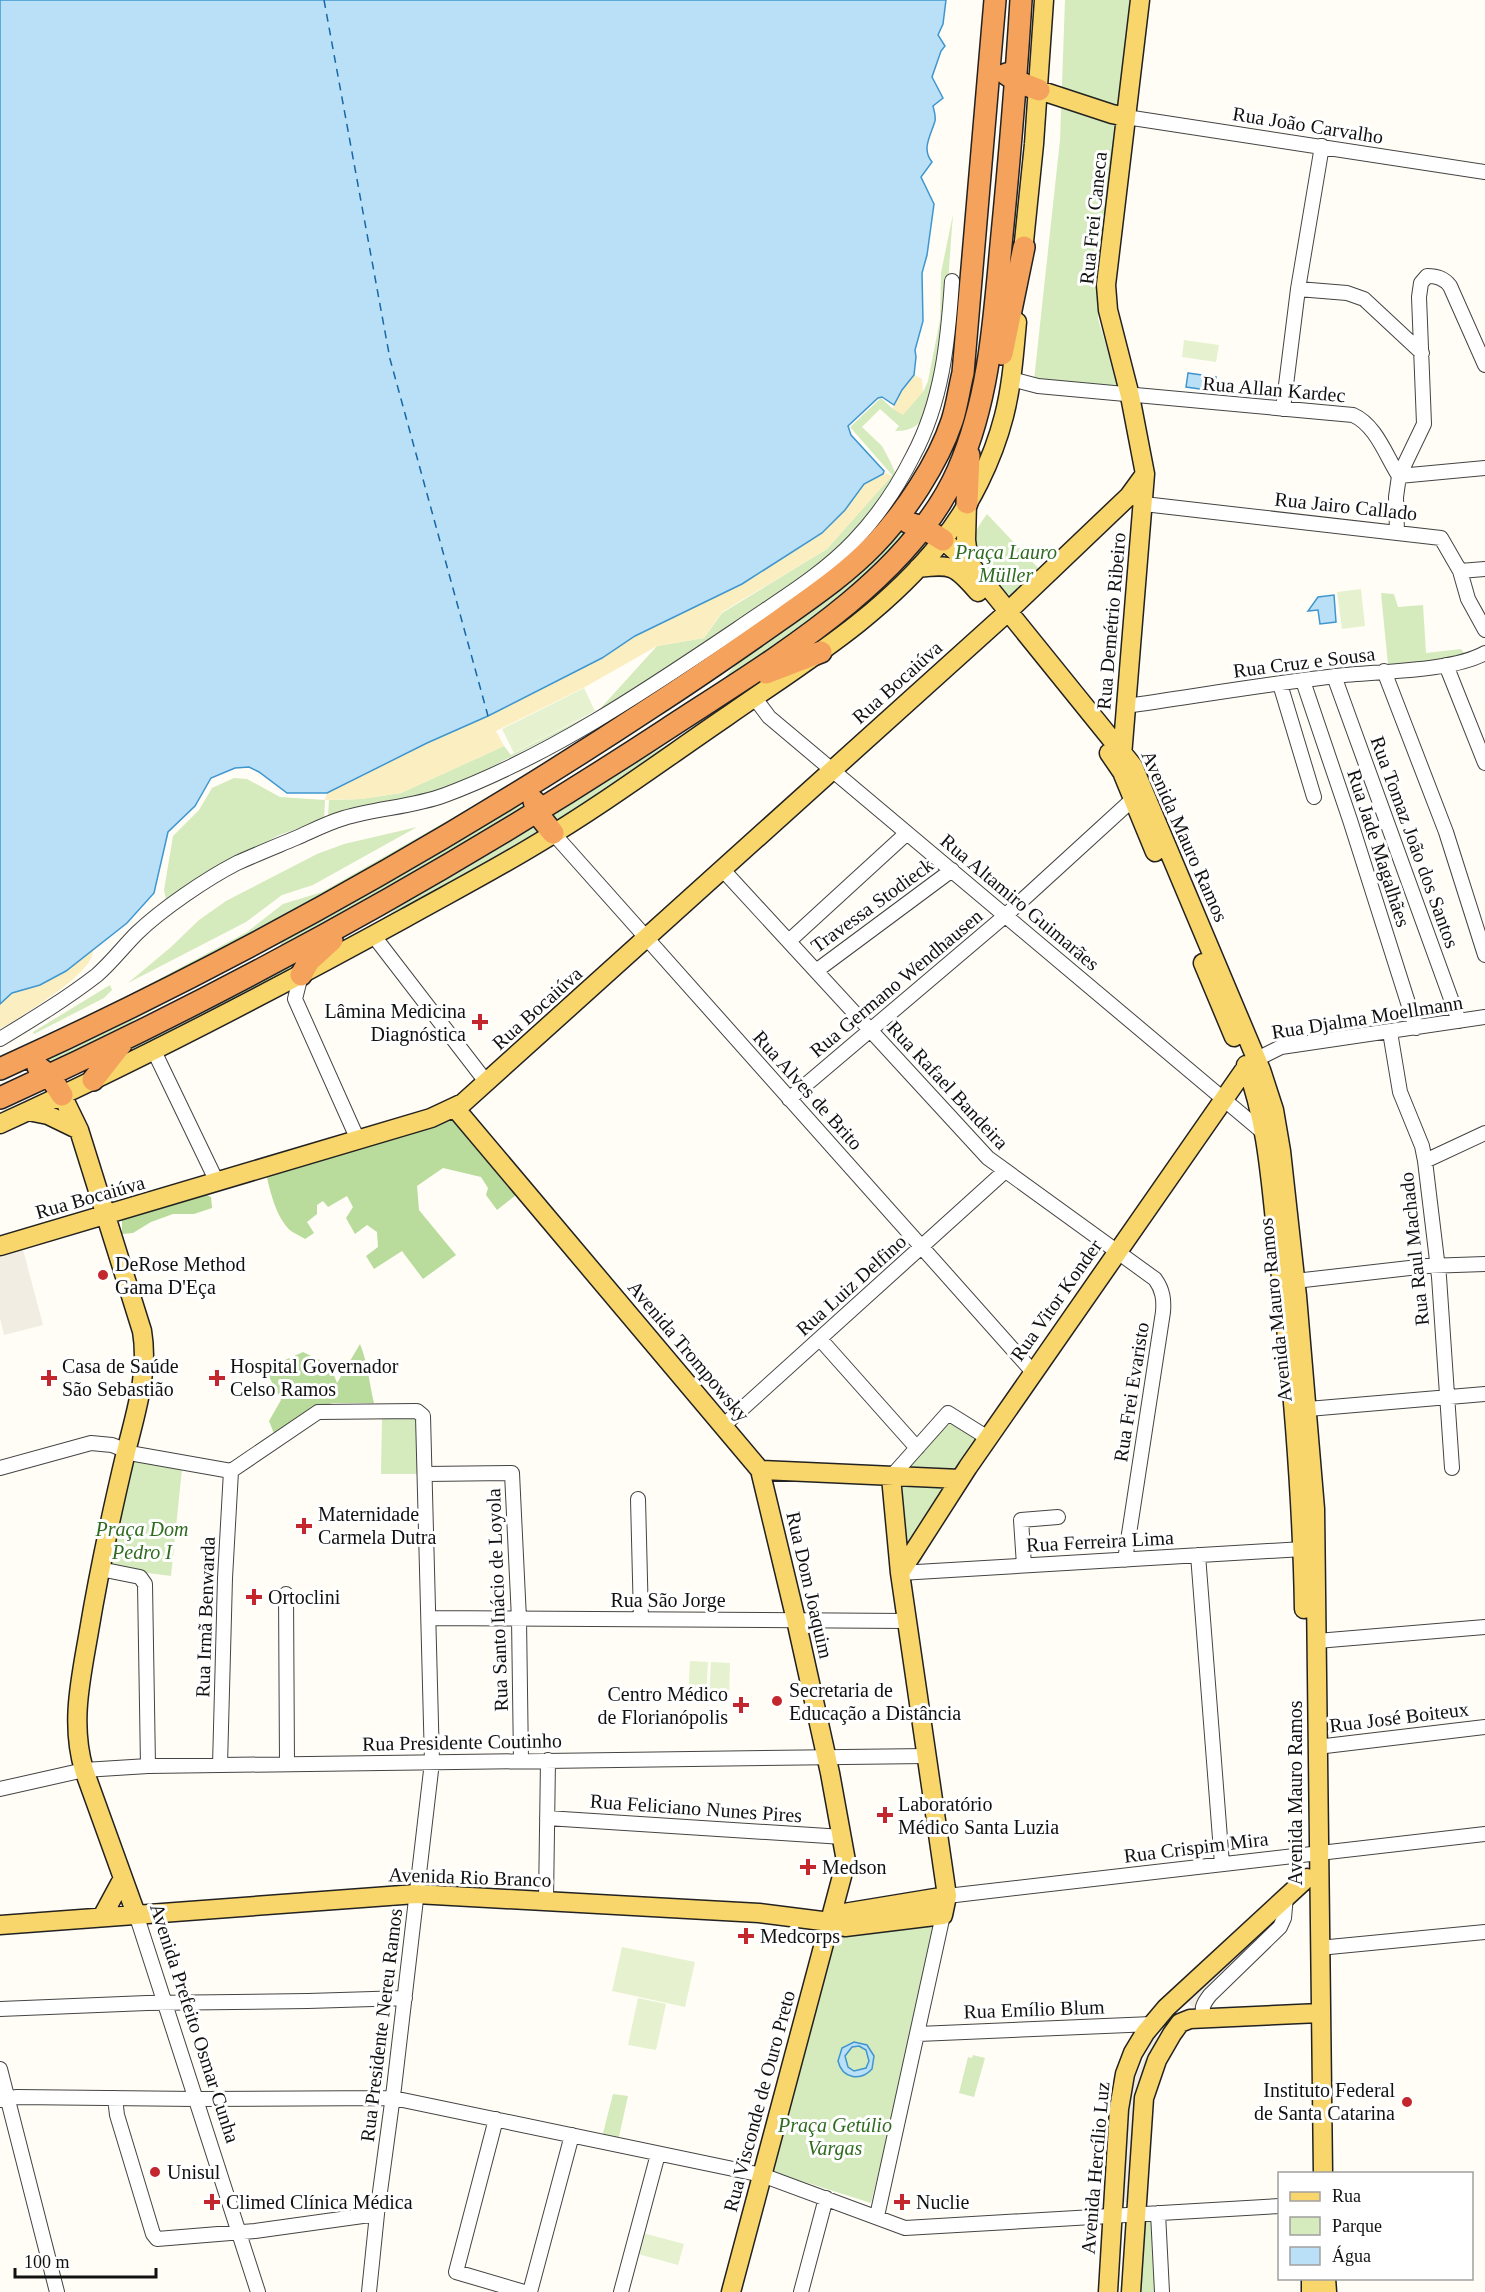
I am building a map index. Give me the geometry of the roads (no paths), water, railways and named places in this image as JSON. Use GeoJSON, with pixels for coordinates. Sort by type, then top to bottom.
{"type":"FeatureCollection","features":[{"type":"Feature","properties":{"kind":"highway"},"geometry":{"type":"LineString","coordinates":[[0,1069],[136,1004],[268,935],[380,875],[538,783],[719,664],[827,586],[875,543],[936,461],[952,420],[963,374],[995,0]]}},
{"type":"Feature","properties":{"kind":"highway"},"geometry":{"type":"LineString","coordinates":[[0,1098],[125,1040],[259,970],[364,914],[537,813],[732,687],[853,600],[886,570],[922,527],[958,472],[978,410],[993,322],[1016,81],[1021,0]]}},
{"type":"Feature","properties":{"kind":"highway"},"geometry":{"type":"LineString","coordinates":[[991,47],[1003,72],[1016,81],[1048,94]]}},
{"type":"Feature","properties":{"kind":"highway"},"geometry":{"type":"LineString","coordinates":[[978,410],[994,378],[1003,350],[1024,248]]}},
{"type":"Feature","properties":{"kind":"highway"},"geometry":{"type":"LineString","coordinates":[[972,270],[986,278],[991,290],[993,322]]}},
{"type":"Feature","properties":{"kind":"highway"},"geometry":{"type":"LineString","coordinates":[[967,502],[970,436]]}},
{"type":"Feature","properties":{"kind":"highway"},"geometry":{"type":"LineString","coordinates":[[892,523],[908,523],[922,527],[943,540]]}},
{"type":"Feature","properties":{"kind":"highway"},"geometry":{"type":"LineString","coordinates":[[732,687],[821,652]]}},
{"type":"Feature","properties":{"kind":"highway"},"geometry":{"type":"LineString","coordinates":[[538,783],[534,802],[537,813],[553,833]]}},
{"type":"Feature","properties":{"kind":"highway"},"geometry":{"type":"LineString","coordinates":[[301,975],[316,955],[364,914]]}},
{"type":"Feature","properties":{"kind":"highway"},"geometry":{"type":"LineString","coordinates":[[259,970],[272,953],[273,948],[268,935]]}},
{"type":"Feature","properties":{"kind":"highway"},"geometry":{"type":"LineString","coordinates":[[93,1080],[125,1040]]}},
{"type":"Feature","properties":{"kind":"highway"},"geometry":{"type":"LineString","coordinates":[[20,1060],[32,1063],[49,1075],[66,1102]]}},
{"type":"Feature","properties":{"kind":"main road"},"geometry":{"type":"LineString","coordinates":[[0,1124],[28,1111],[66,1102],[93,1080],[301,975],[553,833],[634,781],[821,652],[885,603],[918,568],[943,540],[967,502],[992,452],[1004,417],[1011,378],[1034,144],[1048,94],[1044,0]]}},
{"type":"Feature","properties":{"kind":"main road","name":"Rua Frei Caneca"},"geometry":{"type":"LineString","coordinates":[[1140,0],[1106,285],[1108,310],[1130,396],[1145,474]]}},
{"type":"Feature","properties":{"kind":"main road"},"geometry":{"type":"LineString","coordinates":[[1048,94],[1126,117]]}},
{"type":"Feature","properties":{"kind":"main road","name":"Rua Demétrio Ribeiro"},"geometry":{"type":"LineString","coordinates":[[1122,772],[1145,474]]}},
{"type":"Feature","properties":{"kind":"main road","name":"Rua Bocaiúva"},"geometry":{"type":"LineString","coordinates":[[0,1246],[431,1118],[455,1108],[487,1083],[1004,616],[1129,496],[1145,474]]}},
{"type":"Feature","properties":{"kind":"main road"},"geometry":{"type":"LineString","coordinates":[[967,502],[966,540],[969,563]]}},
{"type":"Feature","properties":{"kind":"main road","name":"Avenida Mauro Ramos"},"geometry":{"type":"LineString","coordinates":[[943,540],[969,563],[1004,616],[1122,772],[1252,1063],[1269,1093],[1278,1131],[1308,1409],[1314,2013],[1310,2172]]}},
{"type":"Feature","properties":{"kind":"main road","name":"Avenida Mauro Ramos"},"geometry":{"type":"LineString","coordinates":[[918,568],[949,566],[965,576],[1004,616],[1122,749],[1136,771],[1252,1063],[1256,1096],[1265,1134],[1310,1549],[1317,1641],[1317,1747],[1312,1853]]}},
{"type":"Feature","properties":{"kind":"main road","name":"Rua Vitor Konder"},"geometry":{"type":"LineString","coordinates":[[900,1573],[960,1479],[1116,1251],[1252,1063]]}},
{"type":"Feature","properties":{"kind":"main road","name":"Avenida Prefeito Osmar Cunha"},"geometry":{"type":"LineString","coordinates":[[66,1102],[79,1130],[145,1347],[141,1395],[100,1569],[76,1720],[79,1753],[84,1770],[136,1914]]}},
{"type":"Feature","properties":{"kind":"main road","name":"Avenida Trompowsky"},"geometry":{"type":"LineString","coordinates":[[455,1108],[760,1470]]}},
{"type":"Feature","properties":{"kind":"main road"},"geometry":{"type":"LineString","coordinates":[[28,1111],[48,1115],[79,1130]]}},
{"type":"Feature","properties":{"kind":"main road"},"geometry":{"type":"LineString","coordinates":[[760,1470],[960,1479]]}},
{"type":"Feature","properties":{"kind":"main road","name":"Rua Dom Joaquim"},"geometry":{"type":"LineString","coordinates":[[760,1470],[796,1620],[843,1837],[846,1861],[830,1922]]}},
{"type":"Feature","properties":{"kind":"main road"},"geometry":{"type":"LineString","coordinates":[[891,1477],[900,1573],[947,1896],[943,1915]]}},
{"type":"Feature","properties":{"kind":"main road"},"geometry":{"type":"LineString","coordinates":[[941,1478],[948,1485],[950,1495]]}},
{"type":"Feature","properties":{"kind":"main road"},"geometry":{"type":"LineString","coordinates":[[102,1917],[123,1878]]}},
{"type":"Feature","properties":{"kind":"main road","name":"Avenida Mauro Ramos"},"geometry":{"type":"LineString","coordinates":[[1312,1881],[1319,1948],[1314,2013],[1323,2172]]}},
{"type":"Feature","properties":{"kind":"main road","name":"Avenida Hercílio Luz"},"geometry":{"type":"LineString","coordinates":[[1108,2292],[1121,2096],[1125,2074],[1133,2053],[1152,2024],[1184,1992],[1287,1896],[1312,1881]]}},
{"type":"Feature","properties":{"kind":"main road","name":"Avenida Rio Branco"},"geometry":{"type":"LineString","coordinates":[[0,1925],[416,1894],[759,1913],[830,1922],[845,1927],[943,1915]]}},
{"type":"Feature","properties":{"kind":"main road","name":"Avenida Rio Branco"},"geometry":{"type":"LineString","coordinates":[[830,1922],[844,1913],[947,1896]]}},
{"type":"Feature","properties":{"kind":"main road","name":"Rua Visconde de Ouro Preto"},"geometry":{"type":"LineString","coordinates":[[731,2292],[830,1922]]}},
{"type":"Feature","properties":{"kind":"main road"},"geometry":{"type":"LineString","coordinates":[[1184,1992],[1184,2007],[1198,2019]]}},
{"type":"Feature","properties":{"kind":"main road"},"geometry":{"type":"LineString","coordinates":[[1131,2292],[1144,2098],[1157,2060],[1174,2030],[1180,2023],[1198,2019],[1314,2013]]}},
{"type":"Feature","properties":{"kind":"main road"},"geometry":{"type":"LineString","coordinates":[[1152,2024],[1163,2024],[1174,2030]]}},
{"type":"Feature","properties":{"kind":"street","name":"Rua João Carvalho"},"geometry":{"type":"LineString","coordinates":[[1126,117],[1485,172]]}},
{"type":"Feature","properties":{"kind":"street"},"geometry":{"type":"LineString","coordinates":[[1283,409],[1298,289],[1322,146]]}},
{"type":"Feature","properties":{"kind":"street"},"geometry":{"type":"LineString","coordinates":[[1397,532],[1396,497],[1399,476],[1424,424],[1420,283],[1427,276],[1436,276],[1445,280],[1450,286],[1485,365]]}},
{"type":"Feature","properties":{"kind":"street"},"geometry":{"type":"LineString","coordinates":[[0,1039],[77,990],[116,958],[138,932],[188,894],[236,864],[329,823],[376,810],[441,797],[507,769],[655,684],[800,586],[839,555],[855,540],[881,507],[912,458],[923,434],[938,393],[952,281]]}},
{"type":"Feature","properties":{"kind":"street"},"geometry":{"type":"LineString","coordinates":[[1298,289],[1347,293],[1364,299],[1422,353]]}},
{"type":"Feature","properties":{"kind":"street","name":"Rua Allan Kardec"},"geometry":{"type":"LineString","coordinates":[[1011,378],[1038,386],[1130,396],[1353,415],[1364,420],[1399,476]]}},
{"type":"Feature","properties":{"kind":"street"},"geometry":{"type":"LineString","coordinates":[[1399,476],[1485,468]]}},
{"type":"Feature","properties":{"kind":"street","name":"Rua Jairo Callado"},"geometry":{"type":"LineString","coordinates":[[1144,504],[1441,538],[1448,546],[1460,571],[1468,599],[1485,630]]}},
{"type":"Feature","properties":{"kind":"street"},"geometry":{"type":"LineString","coordinates":[[1460,571],[1485,568]]}},
{"type":"Feature","properties":{"kind":"street","name":"Rua Cruz e Sousa"},"geometry":{"type":"LineString","coordinates":[[1126,706],[1334,676],[1446,665],[1474,658],[1485,652]]}},
{"type":"Feature","properties":{"kind":"street"},"geometry":{"type":"LineString","coordinates":[[1446,665],[1485,763]]}},
{"type":"Feature","properties":{"kind":"street"},"geometry":{"type":"LineString","coordinates":[[1384,671],[1446,832],[1485,955]]}},
{"type":"Feature","properties":{"kind":"street","name":"Rua Tomaz João dos Santos"},"geometry":{"type":"LineString","coordinates":[[1334,676],[1459,1021]]}},
{"type":"Feature","properties":{"kind":"street","name":"Rua Jade Magalhães"},"geometry":{"type":"LineString","coordinates":[[1303,681],[1416,1028]]}},
{"type":"Feature","properties":{"kind":"street"},"geometry":{"type":"LineString","coordinates":[[1280,684],[1314,797]]}},
{"type":"Feature","properties":{"kind":"street","name":"Rua Altamiro Guimarães"},"geometry":{"type":"LineString","coordinates":[[754,697],[769,717],[1265,1134]]}},
{"type":"Feature","properties":{"kind":"street","name":"Rua Germano Wendhausen"},"geometry":{"type":"LineString","coordinates":[[789,1099],[1006,915],[1133,799]]}},
{"type":"Feature","properties":{"kind":"street","name":"Rua Alves de Brito"},"geometry":{"type":"LineString","coordinates":[[553,833],[1033,1372]]}},
{"type":"Feature","properties":{"kind":"street"},"geometry":{"type":"LineString","coordinates":[[789,941],[907,833]]}},
{"type":"Feature","properties":{"kind":"street","name":"Rua Rafael Bandeira"},"geometry":{"type":"LineString","coordinates":[[723,870],[988,1158],[1004,1172],[1116,1251]]}},
{"type":"Feature","properties":{"kind":"street","name":"Travessa Stodieck"},"geometry":{"type":"LineString","coordinates":[[816,971],[952,870]]}},
{"type":"Feature","properties":{"kind":"street"},"geometry":{"type":"LineString","coordinates":[[373,935],[487,1083]]}},
{"type":"Feature","properties":{"kind":"street"},"geometry":{"type":"LineString","coordinates":[[301,975],[295,999],[358,1140]]}},
{"type":"Feature","properties":{"kind":"street","name":"Rua Djalma Moellmann"},"geometry":{"type":"LineString","coordinates":[[1252,1063],[1281,1047],[1485,1017]]}},
{"type":"Feature","properties":{"kind":"street","name":"Rua Raul Machado"},"geometry":{"type":"LineString","coordinates":[[1390,1032],[1400,1092],[1422,1146],[1425,1161],[1437,1266],[1452,1468]]}},
{"type":"Feature","properties":{"kind":"street"},"geometry":{"type":"LineString","coordinates":[[154,1051],[217,1182]]}},
{"type":"Feature","properties":{"kind":"street"},"geometry":{"type":"LineString","coordinates":[[1425,1161],[1485,1133]]}},
{"type":"Feature","properties":{"kind":"street","name":"Rua Luiz Delfino"},"geometry":{"type":"LineString","coordinates":[[723,1426],[1004,1172]]}},
{"type":"Feature","properties":{"kind":"street","name":"Rua Frei Evaristo"},"geometry":{"type":"LineString","coordinates":[[1116,1251],[1155,1279],[1163,1298],[1163,1312],[1125,1560]]}},
{"type":"Feature","properties":{"kind":"street"},"geometry":{"type":"LineString","coordinates":[[1295,1281],[1437,1266],[1485,1264]]}},
{"type":"Feature","properties":{"kind":"street"},"geometry":{"type":"LineString","coordinates":[[820,1339],[917,1448]]}},
{"type":"Feature","properties":{"kind":"street"},"geometry":{"type":"LineString","coordinates":[[1308,1409],[1485,1394]]}},
{"type":"Feature","properties":{"kind":"street","name":"Rua Presidente Nereu Ramos"},"geometry":{"type":"LineString","coordinates":[[231,1471],[318,1412],[421,1413],[425,1474],[432,1762],[393,2098],[376,2214],[369,2292]]}},
{"type":"Feature","properties":{"kind":"street"},"geometry":{"type":"LineString","coordinates":[[891,1477],[948,1413],[988,1438]]}},
{"type":"Feature","properties":{"kind":"street"},"geometry":{"type":"LineString","coordinates":[[0,1468],[90,1443],[112,1445],[127,1451],[231,1471]]}},
{"type":"Feature","properties":{"kind":"street","name":"Rua Irmã Benwarda"},"geometry":{"type":"LineString","coordinates":[[220,1765],[225,1578],[231,1471]]}},
{"type":"Feature","properties":{"kind":"street","name":"Rua Santo Inácio de Loyola"},"geometry":{"type":"LineString","coordinates":[[425,1474],[512,1473],[519,1619],[521,1761]]}},
{"type":"Feature","properties":{"kind":"street"},"geometry":{"type":"LineString","coordinates":[[638,1499],[641,1619]]}},
{"type":"Feature","properties":{"kind":"street"},"geometry":{"type":"LineString","coordinates":[[1024,1565],[1021,1520],[1058,1517]]}},
{"type":"Feature","properties":{"kind":"street","name":"Rua Ferreira Lima"},"geometry":{"type":"LineString","coordinates":[[900,1573],[1310,1549]]}},
{"type":"Feature","properties":{"kind":"street"},"geometry":{"type":"LineString","coordinates":[[1198,1555],[1222,1864]]}},
{"type":"Feature","properties":{"kind":"street"},"geometry":{"type":"LineString","coordinates":[[100,1569],[140,1577],[145,1584],[148,1766]]}},
{"type":"Feature","properties":{"kind":"street"},"geometry":{"type":"LineString","coordinates":[[286,1594],[287,1764]]}},
{"type":"Feature","properties":{"kind":"street","name":"Rua São Jorge"},"geometry":{"type":"LineString","coordinates":[[429,1618],[907,1621]]}},
{"type":"Feature","properties":{"kind":"street"},"geometry":{"type":"LineString","coordinates":[[1317,1641],[1485,1628]]}},
{"type":"Feature","properties":{"kind":"street","name":"Rua José Boiteux"},"geometry":{"type":"LineString","coordinates":[[1317,1747],[1485,1727]]}},
{"type":"Feature","properties":{"kind":"street","name":"Rua Presidente Coutinho"},"geometry":{"type":"LineString","coordinates":[[0,1789],[84,1770],[148,1766],[927,1756]]}},
{"type":"Feature","properties":{"kind":"street"},"geometry":{"type":"LineString","coordinates":[[546,1901],[548,1760]]}},
{"type":"Feature","properties":{"kind":"street","name":"Rua Feliciano Nunes Pires"},"geometry":{"type":"LineString","coordinates":[[547,1818],[843,1837]]}},
{"type":"Feature","properties":{"kind":"street","name":"Rua Crispim Mira"},"geometry":{"type":"LineString","coordinates":[[947,1896],[1485,1834]]}},
{"type":"Feature","properties":{"kind":"street"},"geometry":{"type":"LineString","coordinates":[[1198,2019],[1203,2004],[1210,1995],[1280,1927],[1284,1918],[1287,1896]]}},
{"type":"Feature","properties":{"kind":"street","name":"Avenida Prefeito Osmar Cunha"},"geometry":{"type":"LineString","coordinates":[[136,1914],[258,2292]]}},
{"type":"Feature","properties":{"kind":"street"},"geometry":{"type":"LineString","coordinates":[[878,2216],[943,1915]]}},
{"type":"Feature","properties":{"kind":"street"},"geometry":{"type":"LineString","coordinates":[[1319,1948],[1485,1932]]}},
{"type":"Feature","properties":{"kind":"street"},"geometry":{"type":"LineString","coordinates":[[0,2009],[405,1998]]}},
{"type":"Feature","properties":{"kind":"street","name":"Rua Emílio Blum"},"geometry":{"type":"LineString","coordinates":[[918,2034],[1152,2024]]}},
{"type":"Feature","properties":{"kind":"street"},"geometry":{"type":"LineString","coordinates":[[0,2069],[4,2099],[57,2292]]}},
{"type":"Feature","properties":{"kind":"street"},"geometry":{"type":"LineString","coordinates":[[116,2098],[120,2126],[153,2234],[157,2239],[239,2232],[376,2214]]}},
{"type":"Feature","properties":{"kind":"street"},"geometry":{"type":"LineString","coordinates":[[4,2099],[393,2098],[762,2175],[878,2216],[895,2226],[917,2228],[1278,2206]]}},
{"type":"Feature","properties":{"kind":"street"},"geometry":{"type":"LineString","coordinates":[[496,2119],[456,2272],[524,2292]]}},
{"type":"Feature","properties":{"kind":"street"},"geometry":{"type":"LineString","coordinates":[[530,2292],[572,2136]]}},
{"type":"Feature","properties":{"kind":"street"},"geometry":{"type":"LineString","coordinates":[[621,2292],[658,2154]]}},
{"type":"Feature","properties":{"kind":"street"},"geometry":{"type":"LineString","coordinates":[[801,2292],[826,2198]]}},
{"type":"Feature","properties":{"kind":"street"},"geometry":{"type":"LineString","coordinates":[[1158,2213],[1162,2292]]}},
{"type":"Feature","properties":{"kind":"water"},"geometry":{"type":"Polygon","coordinates":[[[0,0],[946,0],[943,24],[938,35],[945,46],[932,77],[943,98],[933,106],[935,121],[927,147],[932,162],[921,177],[934,204],[927,255],[922,273],[923,321],[915,350],[914,375],[894,405],[882,397],[878,398],[848,426],[851,435],[884,471],[883,474],[864,484],[845,510],[822,533],[742,584],[635,636],[602,658],[488,716],[427,743],[327,793],[287,793],[249,767],[235,768],[211,778],[195,806],[168,832],[154,893],[127,923],[66,971],[40,985],[12,993],[0,1004],[0,0]]]}},
{"type":"Feature","properties":{"kind":"water"},"geometry":{"type":"Polygon","coordinates":[[[1188,373],[1216,377],[1214,391],[1186,387],[1188,373]]]}},
{"type":"Feature","properties":{"kind":"water"},"geometry":{"type":"Polygon","coordinates":[[[1334,595],[1336,622],[1320,624],[1318,610],[1308,611],[1318,597],[1334,595]]]}},
{"type":"Feature","properties":{"kind":"water"},"geometry":{"type":"Polygon","coordinates":[[[854,2042],[867,2045],[874,2056],[872,2069],[857,2077],[847,2074],[838,2061],[842,2048],[854,2042]],[[859,2046],[852,2047],[845,2056],[848,2067],[854,2071],[866,2068],[869,2061],[866,2050],[859,2046]]]}},
{"type":"Feature","properties":{"kind":"place","name":"Lâmina Medicina Diagnóstica"},"geometry":{"type":"Point","coordinates":[480,1022]}},
{"type":"Feature","properties":{"kind":"place","name":"DeRose Method Gama D'Eça"},"geometry":{"type":"Point","coordinates":[103,1275]}},
{"type":"Feature","properties":{"kind":"place","name":"Casa de Saúde São Sebastião"},"geometry":{"type":"Point","coordinates":[49,1378]}},
{"type":"Feature","properties":{"kind":"place","name":"Hospital Governador Celso Ramos"},"geometry":{"type":"Point","coordinates":[217,1378]}},
{"type":"Feature","properties":{"kind":"place","name":"Maternidade Carmela Dutra"},"geometry":{"type":"Point","coordinates":[304,1526]}},
{"type":"Feature","properties":{"kind":"place","name":"Ortoclini"},"geometry":{"type":"Point","coordinates":[254,1597]}},
{"type":"Feature","properties":{"kind":"place","name":"Secretaria de Educação a Distância"},"geometry":{"type":"Point","coordinates":[777,1701]}},
{"type":"Feature","properties":{"kind":"place","name":"Centro Médico de Florianópolis"},"geometry":{"type":"Point","coordinates":[741,1705]}},
{"type":"Feature","properties":{"kind":"place","name":"Laboratório Médico Santa Luzia"},"geometry":{"type":"Point","coordinates":[885,1815]}},
{"type":"Feature","properties":{"kind":"place","name":"Medson"},"geometry":{"type":"Point","coordinates":[808,1867]}},
{"type":"Feature","properties":{"kind":"place","name":"Medcorps"},"geometry":{"type":"Point","coordinates":[746,1936]}},
{"type":"Feature","properties":{"kind":"place","name":"Instituto Federal de Santa Catarina"},"geometry":{"type":"Point","coordinates":[1407,2102]}},
{"type":"Feature","properties":{"kind":"place","name":"Unisul"},"geometry":{"type":"Point","coordinates":[155,2172]}},
{"type":"Feature","properties":{"kind":"place","name":"Climed Clínica Médica"},"geometry":{"type":"Point","coordinates":[212,2202]}},
{"type":"Feature","properties":{"kind":"place","name":"Nuclie"},"geometry":{"type":"Point","coordinates":[902,2202]}},
{"type":"Feature","properties":{"kind":"park label","name":"Praça Lauro Müller"},"geometry":{"type":"Point","coordinates":[1006,564]}},
{"type":"Feature","properties":{"kind":"park label","name":"Praça Dom Pedro I"},"geometry":{"type":"Point","coordinates":[142,1540]}},
{"type":"Feature","properties":{"kind":"park label","name":"Praça Getúlio Vargas"},"geometry":{"type":"Point","coordinates":[835,2136]}}]}
